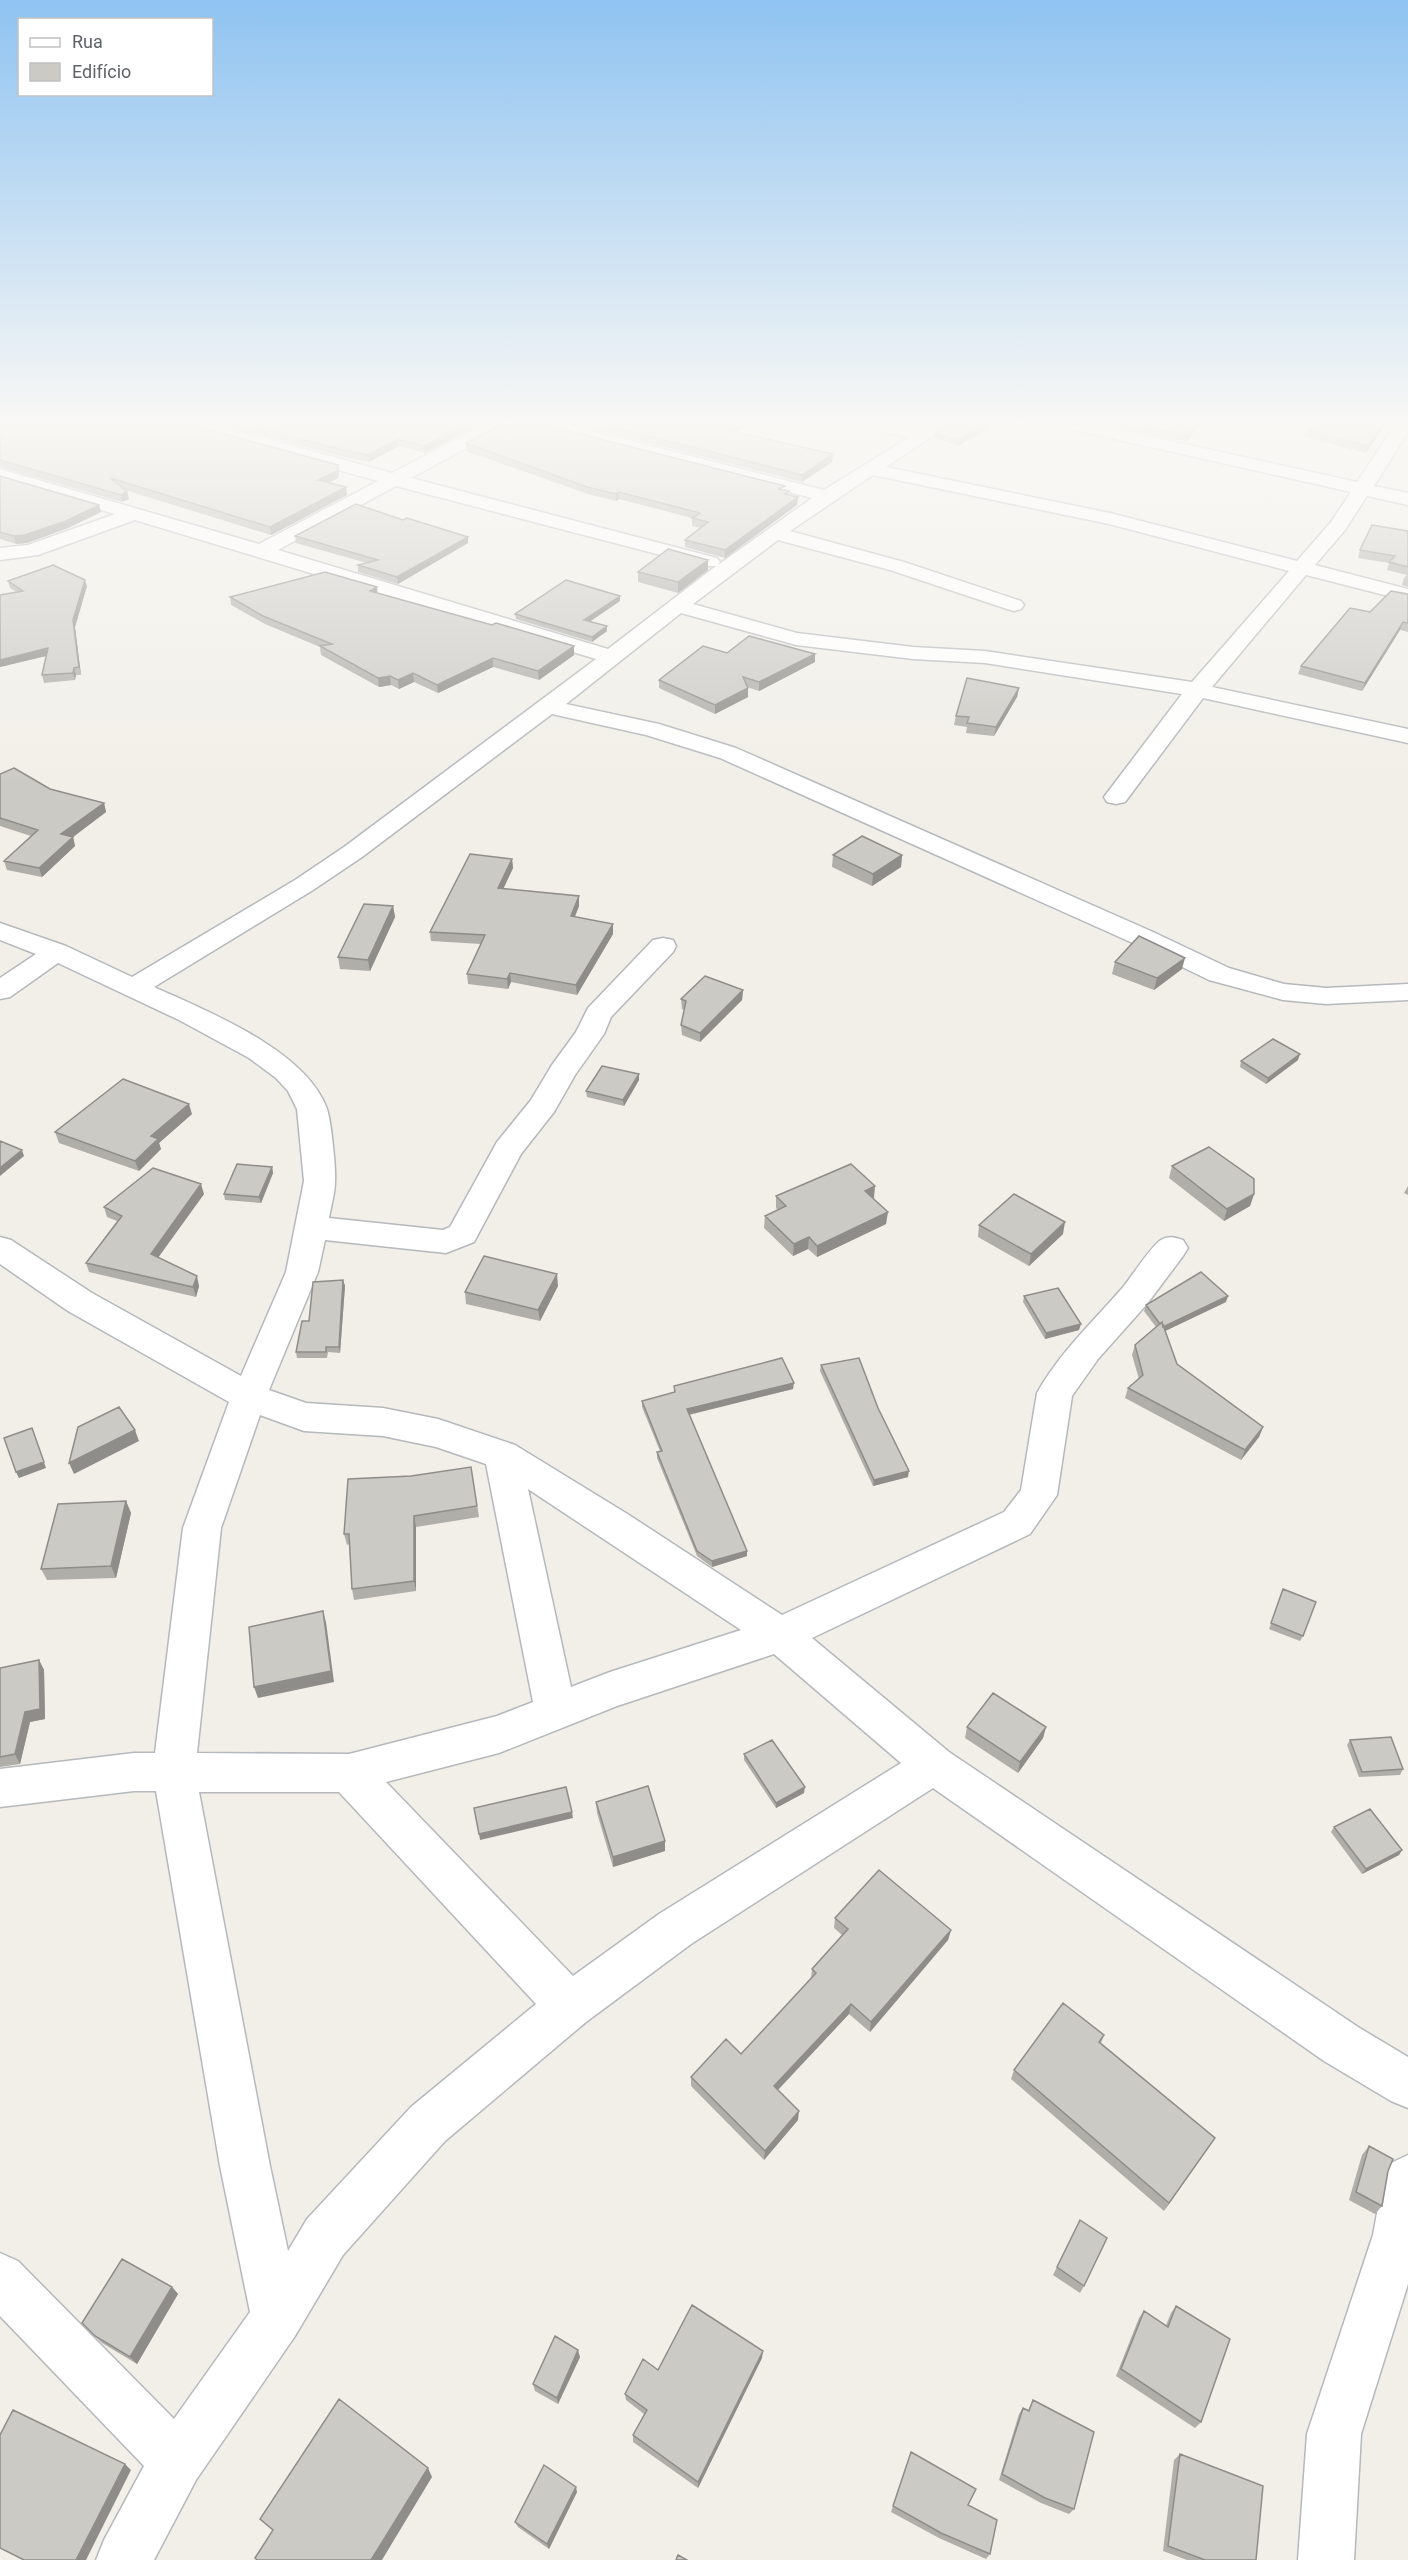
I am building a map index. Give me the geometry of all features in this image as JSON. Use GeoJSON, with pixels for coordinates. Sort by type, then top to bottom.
{"type":"FeatureCollection","features":[{"type":"Feature","properties":{"kind":"street"},"geometry":{"type":"LineString","coordinates":[[0,554],[31,551],[49,544]]}},
{"type":"Feature","properties":{"kind":"street"},"geometry":{"type":"LineString","coordinates":[[234,544],[428,598],[611,657]]}},
{"type":"Feature","properties":{"kind":"street"},"geometry":{"type":"LineString","coordinates":[[259,552],[273,544]]}},
{"type":"Feature","properties":{"kind":"street"},"geometry":{"type":"LineString","coordinates":[[642,544],[728,567]]}},
{"type":"Feature","properties":{"kind":"street"},"geometry":{"type":"LineString","coordinates":[[133,988],[304,885],[353,852],[759,544]]}},
{"type":"Feature","properties":{"kind":"street"},"geometry":{"type":"LineString","coordinates":[[817,544],[897,566],[1014,605]]}},
{"type":"Feature","properties":{"kind":"street"},"geometry":{"type":"LineString","coordinates":[[1209,544],[1408,595]]}},
{"type":"Feature","properties":{"kind":"street"},"geometry":{"type":"LineString","coordinates":[[1116,797],[1197,690],[1322,544]]}},
{"type":"Feature","properties":{"kind":"street"},"geometry":{"type":"LineString","coordinates":[[678,606],[796,639],[913,653],[985,657],[1197,690],[1408,736]]}},
{"type":"Feature","properties":{"kind":"street"},"geometry":{"type":"LineString","coordinates":[[549,705],[577,714],[651,729],[728,753],[1220,974],[1283,992],[1326,996],[1408,992]]}},
{"type":"Feature","properties":{"kind":"street"},"geometry":{"type":"LineString","coordinates":[[0,931],[56,952],[189,1014],[260,1052],[286,1071],[300,1087],[312,1108],[320,1181],[302,1272],[249,1397],[202,1528],[174,1772],[244,2166],[277,2318]]}},
{"type":"Feature","properties":{"kind":"street"},"geometry":{"type":"LineString","coordinates":[[311,1227],[446,1242],[463,1234],[508,1149],[543,1105],[562,1072],[590,1034],[598,1014],[663,946]]}},
{"type":"Feature","properties":{"kind":"street"},"geometry":{"type":"LineString","coordinates":[[0,991],[56,952]]}},
{"type":"Feature","properties":{"kind":"street"},"geometry":{"type":"LineString","coordinates":[[0,1248],[80,1302],[249,1397],[304,1417],[382,1422],[438,1433],[502,1455],[616,1526],[780,1635],[934,1765],[1341,2044],[1408,2084]]}},
{"type":"Feature","properties":{"kind":"street"},"geometry":{"type":"LineString","coordinates":[[0,1788],[134,1772],[349,1773],[499,1734],[610,1690],[780,1635],[1017,1523],[1039,1495],[1055,1393],[1086,1350],[1135,1295],[1172,1248]]}},
{"type":"Feature","properties":{"kind":"street"},"geometry":{"type":"LineString","coordinates":[[502,1455],[556,1712]]}},
{"type":"Feature","properties":{"kind":"street"},"geometry":{"type":"LineString","coordinates":[[124,2560],[177,2461],[277,2318],[325,2237],[428,2124],[570,2006],[675,1929],[934,1765]]}},
{"type":"Feature","properties":{"kind":"street"},"geometry":{"type":"LineString","coordinates":[[349,1773],[570,2006]]}},
{"type":"Feature","properties":{"kind":"street"},"geometry":{"type":"LineString","coordinates":[[1326,2560],[1334,2434],[1398,2235],[1408,2180]]}},
{"type":"Feature","properties":{"kind":"street"},"geometry":{"type":"LineString","coordinates":[[0,2279],[177,2461]]}},
{"type":"Feature","properties":{"kind":"building"},"geometry":{"type":"Polygon","coordinates":[[[324,544],[455,544],[397,577],[358,565],[378,560],[324,544]]]}},
{"type":"Feature","properties":{"kind":"building"},"geometry":{"type":"Polygon","coordinates":[[[703,544],[733,544],[725,550],[703,544]]]}},
{"type":"Feature","properties":{"kind":"building"},"geometry":{"type":"Polygon","coordinates":[[[1363,544],[1408,544],[1408,567],[1389,562],[1395,556],[1360,550],[1363,544]]]}},
{"type":"Feature","properties":{"kind":"building"},"geometry":{"type":"Polygon","coordinates":[[[668,549],[708,560],[678,582],[638,572],[668,549]]]}},
{"type":"Feature","properties":{"kind":"building"},"geometry":{"type":"Polygon","coordinates":[[[53,565],[85,580],[73,620],[79,667],[74,668],[73,673],[42,675],[48,648],[0,660],[0,595],[23,591],[8,581],[53,565]]]}},
{"type":"Feature","properties":{"kind":"building"},"geometry":{"type":"Polygon","coordinates":[[[325,572],[377,587],[370,591],[492,625],[496,623],[574,646],[538,671],[493,658],[437,685],[413,673],[398,680],[390,676],[378,678],[320,646],[332,644],[263,616],[230,597],[325,572]]]}},
{"type":"Feature","properties":{"kind":"building"},"geometry":{"type":"Polygon","coordinates":[[[566,580],[620,596],[584,620],[607,626],[592,637],[515,614],[566,580]]]}},
{"type":"Feature","properties":{"kind":"building"},"geometry":{"type":"Polygon","coordinates":[[[1391,591],[1408,594],[1408,623],[1403,622],[1365,683],[1301,666],[1350,608],[1370,612],[1391,591]]]}},
{"type":"Feature","properties":{"kind":"building"},"geometry":{"type":"Polygon","coordinates":[[[749,636],[815,654],[759,682],[743,677],[748,688],[715,705],[659,680],[703,646],[727,653],[749,636]]]}},
{"type":"Feature","properties":{"kind":"building"},"geometry":{"type":"Polygon","coordinates":[[[967,678],[1019,688],[996,727],[967,723],[969,717],[956,716],[967,678]]]}},
{"type":"Feature","properties":{"kind":"building"},"geometry":{"type":"Polygon","coordinates":[[[14,768],[50,789],[104,803],[61,834],[73,837],[39,868],[4,861],[38,830],[0,818],[0,774],[14,768]]]}},
{"type":"Feature","properties":{"kind":"building"},"geometry":{"type":"Polygon","coordinates":[[[862,836],[902,855],[873,874],[833,855],[862,836]]]}},
{"type":"Feature","properties":{"kind":"building"},"geometry":{"type":"Polygon","coordinates":[[[470,854],[512,859],[498,888],[579,896],[571,916],[613,924],[576,985],[510,973],[507,979],[467,974],[485,935],[430,932],[470,854]]]}},
{"type":"Feature","properties":{"kind":"building"},"geometry":{"type":"Polygon","coordinates":[[[364,904],[393,906],[368,960],[338,957],[364,904]]]}},
{"type":"Feature","properties":{"kind":"building"},"geometry":{"type":"Polygon","coordinates":[[[1139,936],[1185,958],[1157,978],[1115,962],[1139,936]]]}},
{"type":"Feature","properties":{"kind":"building"},"geometry":{"type":"Polygon","coordinates":[[[705,976],[743,990],[700,1033],[681,1025],[686,1001],[681,999],[705,976]]]}},
{"type":"Feature","properties":{"kind":"building"},"geometry":{"type":"Polygon","coordinates":[[[1273,1039],[1300,1054],[1268,1078],[1241,1061],[1273,1039]]]}},
{"type":"Feature","properties":{"kind":"building"},"geometry":{"type":"Polygon","coordinates":[[[602,1066],[639,1074],[623,1100],[586,1091],[602,1066]]]}},
{"type":"Feature","properties":{"kind":"building"},"geometry":{"type":"Polygon","coordinates":[[[123,1079],[189,1104],[151,1136],[158,1139],[135,1161],[55,1132],[123,1079]]]}},
{"type":"Feature","properties":{"kind":"building"},"geometry":{"type":"Polygon","coordinates":[[[0,1141],[22,1150],[0,1168],[0,1141]]]}},
{"type":"Feature","properties":{"kind":"building"},"geometry":{"type":"Polygon","coordinates":[[[1209,1147],[1254,1179],[1254,1194],[1227,1209],[1172,1166],[1209,1147]]]}},
{"type":"Feature","properties":{"kind":"building"},"geometry":{"type":"Polygon","coordinates":[[[237,1164],[272,1167],[259,1197],[224,1194],[237,1164]]]}},
{"type":"Feature","properties":{"kind":"building"},"geometry":{"type":"Polygon","coordinates":[[[851,1164],[875,1186],[865,1191],[888,1212],[817,1246],[809,1237],[794,1244],[765,1216],[786,1206],[776,1196],[851,1164]]]}},
{"type":"Feature","properties":{"kind":"building"},"geometry":{"type":"Polygon","coordinates":[[[153,1168],[201,1184],[151,1254],[197,1276],[193,1287],[86,1263],[122,1216],[104,1207],[153,1168]]]}},
{"type":"Feature","properties":{"kind":"building"},"geometry":{"type":"Polygon","coordinates":[[[1014,1194],[1065,1222],[1031,1254],[979,1225],[1014,1194]]]}},
{"type":"Feature","properties":{"kind":"building"},"geometry":{"type":"Polygon","coordinates":[[[484,1256],[557,1274],[538,1310],[465,1292],[484,1256]]]}},
{"type":"Feature","properties":{"kind":"building"},"geometry":{"type":"Polygon","coordinates":[[[1201,1272],[1228,1296],[1163,1327],[1162,1322],[1160,1324],[1146,1305],[1201,1272]]]}},
{"type":"Feature","properties":{"kind":"building"},"geometry":{"type":"Polygon","coordinates":[[[343,1280],[339,1347],[326,1347],[326,1352],[296,1352],[302,1321],[309,1321],[313,1282],[343,1280]]]}},
{"type":"Feature","properties":{"kind":"building"},"geometry":{"type":"Polygon","coordinates":[[[1058,1288],[1081,1324],[1046,1333],[1024,1296],[1058,1288]]]}},
{"type":"Feature","properties":{"kind":"building"},"geometry":{"type":"Polygon","coordinates":[[[1162,1322],[1177,1364],[1263,1427],[1245,1450],[1128,1388],[1143,1375],[1135,1345],[1162,1322]]]}},
{"type":"Feature","properties":{"kind":"building"},"geometry":{"type":"Polygon","coordinates":[[[782,1358],[794,1383],[687,1409],[747,1551],[712,1561],[697,1551],[657,1452],[662,1451],[642,1401],[675,1392],[674,1386],[782,1358]]]}},
{"type":"Feature","properties":{"kind":"building"},"geometry":{"type":"Polygon","coordinates":[[[859,1358],[878,1408],[909,1471],[874,1480],[821,1365],[859,1358]]]}},
{"type":"Feature","properties":{"kind":"building"},"geometry":{"type":"Polygon","coordinates":[[[119,1407],[135,1430],[69,1463],[78,1427],[119,1407]]]}},
{"type":"Feature","properties":{"kind":"building"},"geometry":{"type":"Polygon","coordinates":[[[32,1428],[44,1462],[16,1472],[4,1438],[32,1428]]]}},
{"type":"Feature","properties":{"kind":"building"},"geometry":{"type":"Polygon","coordinates":[[[471,1467],[477,1506],[414,1516],[414,1581],[352,1589],[349,1534],[344,1534],[348,1479],[411,1476],[471,1467]]]}},
{"type":"Feature","properties":{"kind":"building"},"geometry":{"type":"Polygon","coordinates":[[[126,1501],[111,1566],[41,1569],[58,1504],[126,1501]]]}},
{"type":"Feature","properties":{"kind":"building"},"geometry":{"type":"Polygon","coordinates":[[[1283,1589],[1316,1602],[1303,1636],[1271,1623],[1283,1589]]]}},
{"type":"Feature","properties":{"kind":"building"},"geometry":{"type":"Polygon","coordinates":[[[323,1611],[331,1671],[254,1687],[249,1627],[323,1611]]]}},
{"type":"Feature","properties":{"kind":"building"},"geometry":{"type":"Polygon","coordinates":[[[39,1660],[40,1709],[25,1712],[15,1754],[0,1757],[0,1668],[39,1660]]]}},
{"type":"Feature","properties":{"kind":"building"},"geometry":{"type":"Polygon","coordinates":[[[993,1693],[1046,1727],[1020,1762],[967,1727],[993,1693]]]}},
{"type":"Feature","properties":{"kind":"building"},"geometry":{"type":"Polygon","coordinates":[[[1391,1737],[1403,1769],[1362,1772],[1350,1740],[1391,1737]]]}},
{"type":"Feature","properties":{"kind":"building"},"geometry":{"type":"Polygon","coordinates":[[[772,1740],[805,1787],[776,1803],[744,1754],[772,1740]]]}},
{"type":"Feature","properties":{"kind":"building"},"geometry":{"type":"Polygon","coordinates":[[[648,1786],[665,1841],[613,1857],[596,1802],[648,1786]]]}},
{"type":"Feature","properties":{"kind":"building"},"geometry":{"type":"Polygon","coordinates":[[[566,1787],[572,1812],[479,1834],[474,1808],[566,1787]]]}},
{"type":"Feature","properties":{"kind":"building"},"geometry":{"type":"Polygon","coordinates":[[[1370,1809],[1402,1850],[1366,1869],[1334,1827],[1370,1809]]]}},
{"type":"Feature","properties":{"kind":"building"},"geometry":{"type":"Polygon","coordinates":[[[879,1870],[951,1930],[871,2022],[851,2004],[774,2086],[799,2111],[765,2151],[691,2077],[726,2039],[741,2054],[816,1973],[812,1969],[848,1929],[835,1918],[879,1870]]]}},
{"type":"Feature","properties":{"kind":"building"},"geometry":{"type":"Polygon","coordinates":[[[1063,2003],[1104,2035],[1099,2042],[1215,2138],[1169,2203],[1014,2070],[1063,2003]]]}},
{"type":"Feature","properties":{"kind":"building"},"geometry":{"type":"Polygon","coordinates":[[[1369,2146],[1393,2159],[1388,2171],[1382,2206],[1356,2192],[1369,2146]]]}},
{"type":"Feature","properties":{"kind":"building"},"geometry":{"type":"Polygon","coordinates":[[[1080,2220],[1107,2238],[1084,2286],[1057,2267],[1080,2220]]]}},
{"type":"Feature","properties":{"kind":"building"},"geometry":{"type":"Polygon","coordinates":[[[122,2259],[172,2287],[130,2357],[95,2336],[82,2323],[122,2259]]]}},
{"type":"Feature","properties":{"kind":"building"},"geometry":{"type":"Polygon","coordinates":[[[692,2305],[763,2351],[698,2482],[633,2435],[647,2410],[625,2394],[643,2359],[658,2370],[692,2305]]]}},
{"type":"Feature","properties":{"kind":"building"},"geometry":{"type":"Polygon","coordinates":[[[1176,2306],[1230,2339],[1201,2422],[1121,2369],[1144,2311],[1168,2327],[1176,2306]]]}},
{"type":"Feature","properties":{"kind":"building"},"geometry":{"type":"Polygon","coordinates":[[[555,2336],[578,2350],[557,2398],[533,2384],[555,2336]]]}},
{"type":"Feature","properties":{"kind":"building"},"geometry":{"type":"Polygon","coordinates":[[[339,2399],[428,2468],[371,2560],[257,2560],[255,2558],[273,2530],[260,2519],[339,2399]]]}},
{"type":"Feature","properties":{"kind":"building"},"geometry":{"type":"Polygon","coordinates":[[[1033,2400],[1094,2432],[1074,2509],[1045,2498],[1002,2474],[1023,2408],[1029,2411],[1033,2400]]]}},
{"type":"Feature","properties":{"kind":"building"},"geometry":{"type":"Polygon","coordinates":[[[13,2410],[125,2464],[76,2560],[24,2560],[0,2548],[0,2435],[13,2410]]]}},
{"type":"Feature","properties":{"kind":"building"},"geometry":{"type":"Polygon","coordinates":[[[911,2452],[976,2489],[968,2505],[997,2520],[990,2554],[941,2533],[893,2506],[911,2452]]]}},
{"type":"Feature","properties":{"kind":"building"},"geometry":{"type":"Polygon","coordinates":[[[1180,2454],[1263,2486],[1256,2560],[1205,2560],[1168,2546],[1180,2454]]]}},
{"type":"Feature","properties":{"kind":"building"},"geometry":{"type":"Polygon","coordinates":[[[544,2465],[576,2487],[547,2544],[515,2522],[544,2465]]]}},
{"type":"Feature","properties":{"kind":"building"},"geometry":{"type":"Polygon","coordinates":[[[678,2555],[687,2560],[676,2560],[678,2555]]]}}]}
